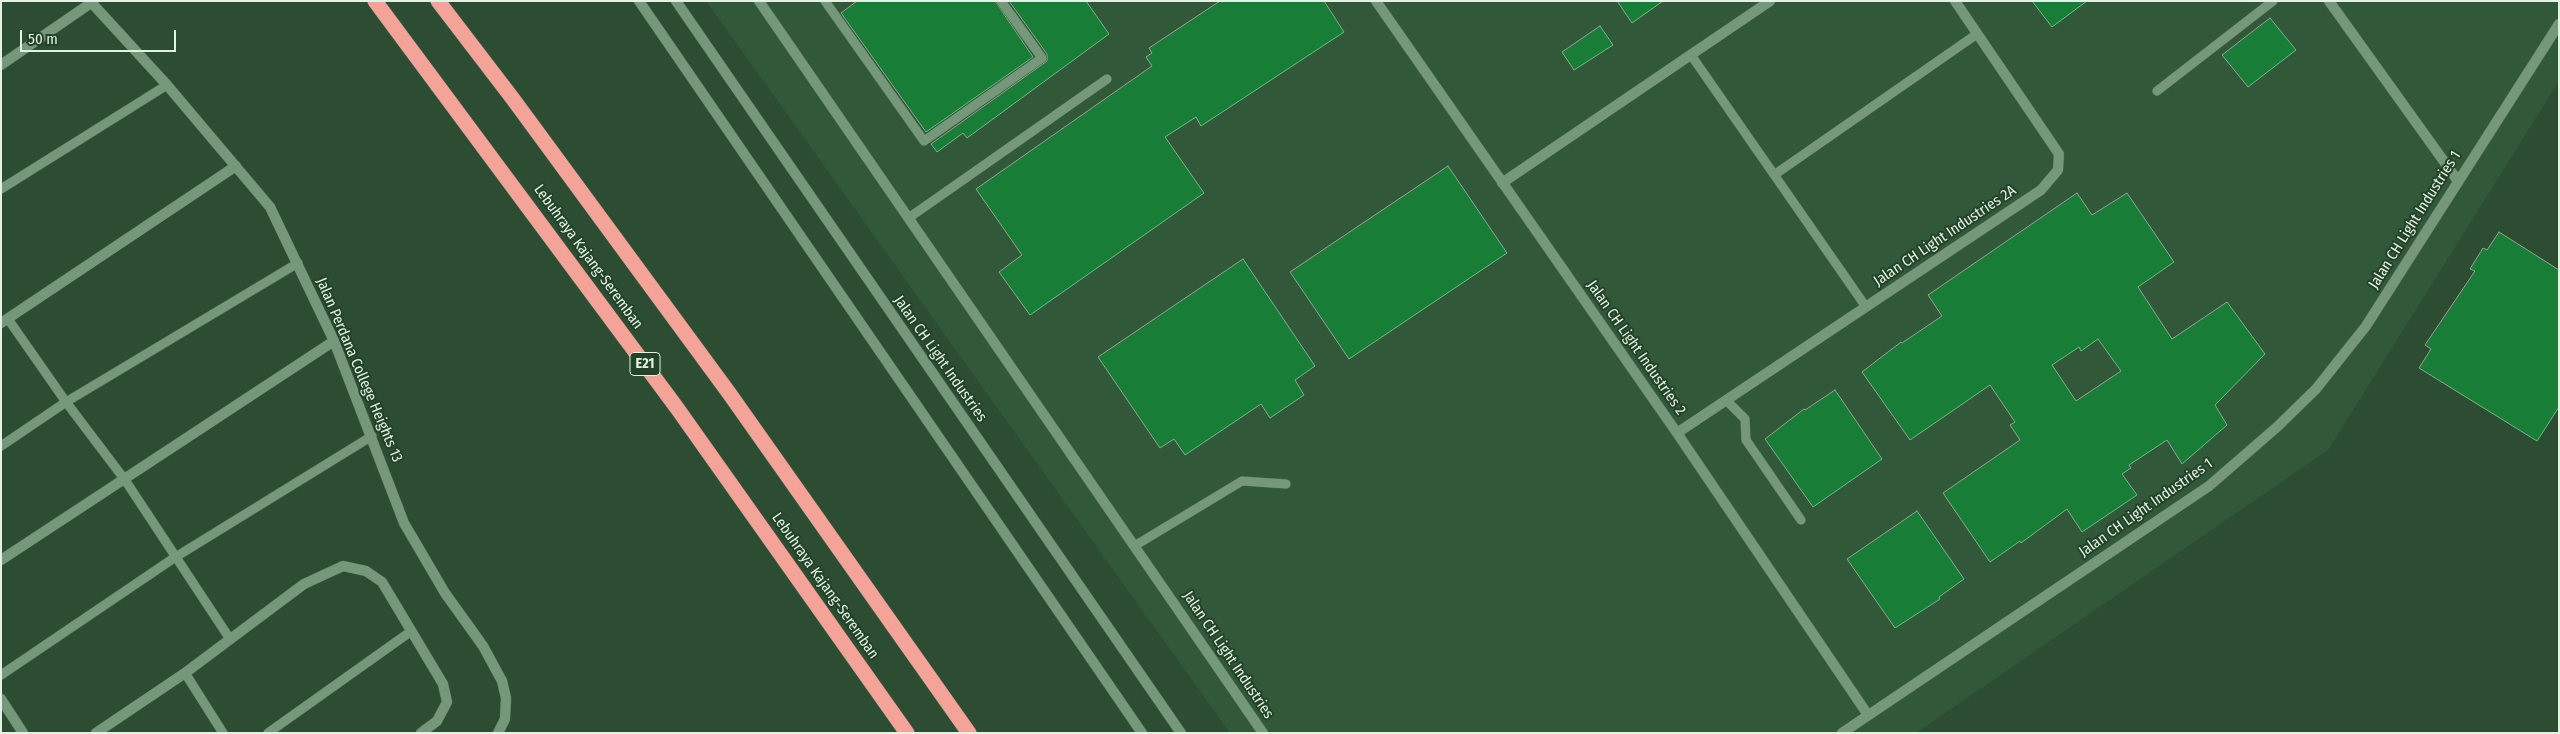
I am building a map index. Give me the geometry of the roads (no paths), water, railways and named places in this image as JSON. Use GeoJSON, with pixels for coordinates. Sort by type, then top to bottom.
{"type":"FeatureCollection","features":[{"type":"Feature","properties":{"kind":"highway","name":"Lebuhraya Kajang-Seremban"},"geometry":{"type":"LineString","coordinates":[[375,1],[671,400],[907,733]]}},
{"type":"Feature","properties":{"kind":"highway"},"geometry":{"type":"LineString","coordinates":[[438,1],[513,99],[729,393],[969,733]]}},
{"type":"Feature","properties":{"kind":"street"},"geometry":{"type":"LineString","coordinates":[[639,1],[1142,733]]}},
{"type":"Feature","properties":{"kind":"street","name":"Jalan CH Light Industries"},"geometry":{"type":"LineString","coordinates":[[676,1],[1181,733]]}},
{"type":"Feature","properties":{"kind":"street","name":"Jalan CH Light Industries"},"geometry":{"type":"LineString","coordinates":[[759,1],[1136,545],[1263,733]]}},
{"type":"Feature","properties":{"kind":"street","name":"Jalan CH Light Industries 2"},"geometry":{"type":"LineString","coordinates":[[1376,1],[1677,433],[1868,715]]}},
{"type":"Feature","properties":{"kind":"street"},"geometry":{"type":"LineString","coordinates":[[1502,183],[1770,1]]}},
{"type":"Feature","properties":{"kind":"street","name":"Jalan CH Light Industries 2A"},"geometry":{"type":"LineString","coordinates":[[1677,433],[2041,190],[2058,170],[2059,154],[1955,1]]}},
{"type":"Feature","properties":{"kind":"street"},"geometry":{"type":"LineString","coordinates":[[2329,1],[2458,181]]}},
{"type":"Feature","properties":{"kind":"street"},"geometry":{"type":"LineString","coordinates":[[1,66],[90,2]]}},
{"type":"Feature","properties":{"kind":"street","name":"Jalan Perdana College Heights 13"},"geometry":{"type":"LineString","coordinates":[[90,2],[167,85],[270,207],[334,341],[404,523],[445,593],[483,646],[502,681],[506,698],[505,719],[498,733]]}},
{"type":"Feature","properties":{"kind":"street","name":"Jalan CH Light Industries 1"},"geometry":{"type":"LineString","coordinates":[[1842,733],[2209,486],[2316,390],[2366,326],[2559,24]]}},
{"type":"Feature","properties":{"kind":"street"},"geometry":{"type":"LineString","coordinates":[[5,321],[236,166]]}},
{"type":"Feature","properties":{"kind":"street"},"geometry":{"type":"LineString","coordinates":[[1,560],[334,341]]}},
{"type":"Feature","properties":{"kind":"street"},"geometry":{"type":"LineString","coordinates":[[96,733],[185,673],[304,584],[343,566],[366,571],[382,582],[410,632],[443,684],[447,702],[437,722],[421,733]]}},
{"type":"Feature","properties":{"kind":"street"},"geometry":{"type":"LineString","coordinates":[[1,698],[23,733]]}},
{"type":"Feature","properties":{"kind":"lane"},"geometry":{"type":"LineString","coordinates":[[825,1],[924,141],[1042,58],[1001,1]]}},
{"type":"Feature","properties":{"kind":"lane"},"geometry":{"type":"LineString","coordinates":[[2157,91],[2273,1]]}},
{"type":"Feature","properties":{"kind":"lane"},"geometry":{"type":"LineString","coordinates":[[1774,175],[1977,34]]}},
{"type":"Feature","properties":{"kind":"lane"},"geometry":{"type":"LineString","coordinates":[[1691,55],[1866,308]]}},
{"type":"Feature","properties":{"kind":"lane"},"geometry":{"type":"LineString","coordinates":[[910,218],[1107,79]]}},
{"type":"Feature","properties":{"kind":"lane"},"geometry":{"type":"LineString","coordinates":[[1,189],[167,85]]}},
{"type":"Feature","properties":{"kind":"lane"},"geometry":{"type":"LineString","coordinates":[[1,446],[66,402],[298,263]]}},
{"type":"Feature","properties":{"kind":"lane"},"geometry":{"type":"LineString","coordinates":[[5,321],[125,480],[174,558],[230,639]]}},
{"type":"Feature","properties":{"kind":"lane"},"geometry":{"type":"LineString","coordinates":[[1727,401],[1745,419],[1746,440],[1801,520]]}},
{"type":"Feature","properties":{"kind":"lane"},"geometry":{"type":"LineString","coordinates":[[1,675],[174,558],[372,436]]}},
{"type":"Feature","properties":{"kind":"lane"},"geometry":{"type":"LineString","coordinates":[[1136,545],[1242,481],[1286,484]]}},
{"type":"Feature","properties":{"kind":"lane"},"geometry":{"type":"LineString","coordinates":[[268,733],[410,632]]}},
{"type":"Feature","properties":{"kind":"lane"},"geometry":{"type":"LineString","coordinates":[[185,673],[223,733]]}}]}
